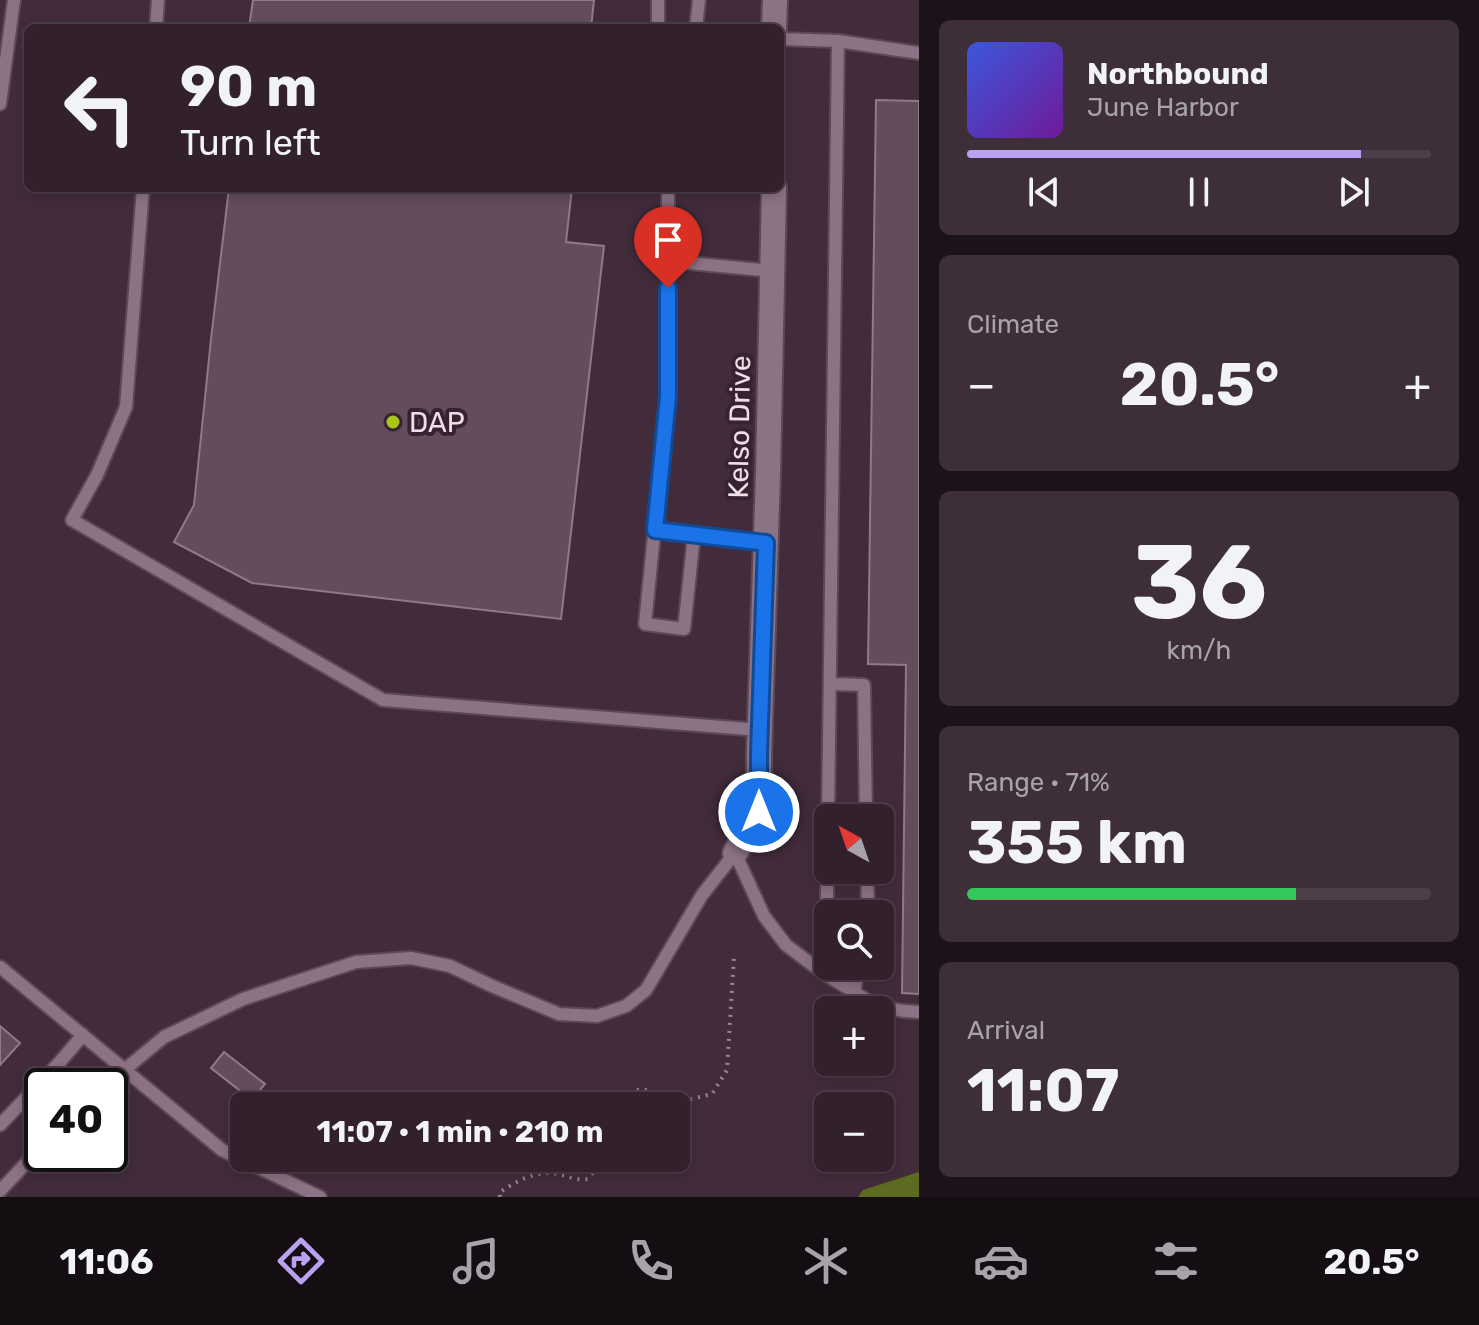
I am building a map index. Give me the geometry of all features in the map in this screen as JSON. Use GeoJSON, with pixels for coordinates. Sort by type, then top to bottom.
{"type":"FeatureCollection","features":[{"type":"Feature","properties":{"kind":"street"},"geometry":{"type":"LineString","coordinates":[[774,24],[775,0]]}},
{"type":"Feature","properties":{"kind":"street","name":"Kelso Drive"},"geometry":{"type":"LineString","coordinates":[[735,853],[759,812],[774,192]]}},
{"type":"Feature","properties":{"kind":"lane"},"geometry":{"type":"LineString","coordinates":[[0,104],[14,0]]}},
{"type":"Feature","properties":{"kind":"lane"},"geometry":{"type":"LineString","coordinates":[[156,24],[158,0]]}},
{"type":"Feature","properties":{"kind":"lane"},"geometry":{"type":"LineString","coordinates":[[658,0],[658,24]]}},
{"type":"Feature","properties":{"kind":"lane"},"geometry":{"type":"LineString","coordinates":[[696,24],[699,0]]}},
{"type":"Feature","properties":{"kind":"lane"},"geometry":{"type":"LineString","coordinates":[[784,39],[838,41],[919,53]]}},
{"type":"Feature","properties":{"kind":"lane"},"geometry":{"type":"LineString","coordinates":[[827,900],[838,41]]}},
{"type":"Feature","properties":{"kind":"lane"},"geometry":{"type":"LineString","coordinates":[[143,192],[126,407],[97,475],[72,520],[383,700],[760,730]]}},
{"type":"Feature","properties":{"kind":"lane"},"geometry":{"type":"LineString","coordinates":[[668,192],[668,396],[645,624],[684,629],[694,535]]}},
{"type":"Feature","properties":{"kind":"lane"},"geometry":{"type":"LineString","coordinates":[[668,261],[772,271]]}},
{"type":"Feature","properties":{"kind":"lane"},"geometry":{"type":"LineString","coordinates":[[655,530],[766,543]]}},
{"type":"Feature","properties":{"kind":"lane"},"geometry":{"type":"LineString","coordinates":[[830,684],[864,685],[866,804]]}},
{"type":"Feature","properties":{"kind":"lane"},"geometry":{"type":"LineString","coordinates":[[126,1068],[164,1037],[243,999],[356,962],[411,958],[450,966],[559,1014],[597,1016],[626,1006],[646,990],[702,895],[735,853],[764,916],[786,945],[814,966]]}},
{"type":"Feature","properties":{"kind":"lane"},"geometry":{"type":"LineString","coordinates":[[0,967],[124,1068]]}},
{"type":"Feature","properties":{"kind":"lane"},"geometry":{"type":"LineString","coordinates":[[834,980],[875,1005],[919,1012]]}},
{"type":"Feature","properties":{"kind":"lane"},"geometry":{"type":"LineString","coordinates":[[854,992],[856,980]]}},
{"type":"Feature","properties":{"kind":"lane"},"geometry":{"type":"LineString","coordinates":[[0,1125],[83,1035]]}},
{"type":"Feature","properties":{"kind":"lane"},"geometry":{"type":"LineString","coordinates":[[128,1072],[222,1150],[320,1197]]}},
{"type":"Feature","properties":{"kind":"lane"},"geometry":{"type":"LineString","coordinates":[[0,1191],[24,1165]]}},
{"type":"Feature","properties":{"kind":"path"},"geometry":{"type":"LineString","coordinates":[[690,1099],[712,1094],[727,1070],[734,956]]}},
{"type":"Feature","properties":{"kind":"path"},"geometry":{"type":"LineString","coordinates":[[633,1092],[654,1092]]}},
{"type":"Feature","properties":{"kind":"path"},"geometry":{"type":"LineString","coordinates":[[500,1197],[499,1193],[512,1184],[534,1175],[549,1173],[576,1180],[588,1179],[593,1172]]}},
{"type":"Feature","properties":{"kind":"green space"},"geometry":{"type":"Polygon","coordinates":[[[919,1172],[919,1197],[858,1197],[863,1190],[919,1172]]]}},
{"type":"Feature","properties":{"kind":"building"},"geometry":{"type":"Polygon","coordinates":[[[253,0],[594,0],[591,24],[250,24],[253,0]]]}},
{"type":"Feature","properties":{"kind":"building"},"geometry":{"type":"Polygon","coordinates":[[[876,100],[919,101],[919,994],[902,993],[906,665],[868,664],[876,100]]]}},
{"type":"Feature","properties":{"kind":"building","name":"DAP"},"geometry":{"type":"Polygon","coordinates":[[[229,192],[572,192],[566,242],[604,246],[561,619],[252,583],[174,542],[194,505],[229,192]]]}},
{"type":"Feature","properties":{"kind":"building"},"geometry":{"type":"Polygon","coordinates":[[[0,1026],[20,1043],[0,1065],[0,1026]]]}},
{"type":"Feature","properties":{"kind":"building"},"geometry":{"type":"Polygon","coordinates":[[[224,1052],[265,1084],[258,1092],[242,1092],[211,1068],[224,1052]]]}},
{"type":"Feature","properties":{"kind":"place","name":"DAP"},"geometry":{"type":"Point","coordinates":[393,422]}},
{"type":"Feature","properties":{"kind":"route"},"geometry":{"type":"LineString","coordinates":[[668,288],[668,396],[655,530],[766,543],[759,812]]}}]}
